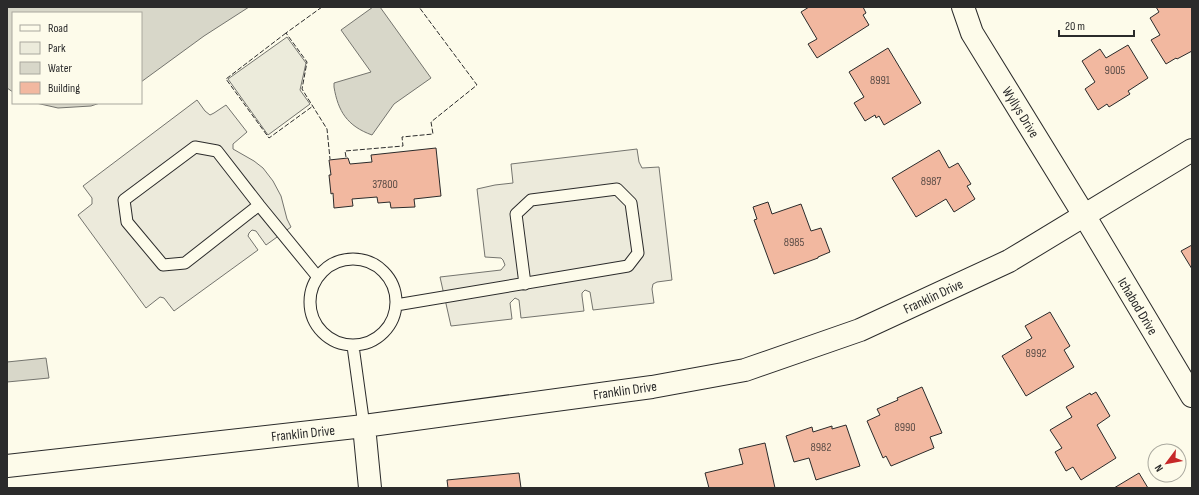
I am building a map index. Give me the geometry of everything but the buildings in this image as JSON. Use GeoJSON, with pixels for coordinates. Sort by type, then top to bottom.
{"type":"FeatureCollection","features":[{"type":"Feature","properties":{"kind":"street","name":"Wyllys Drive"},"geometry":{"type":"LineString","coordinates":[[963,7],[972,33],[1084,215]]}},
{"type":"Feature","properties":{"kind":"street","name":"Franklin Drive"},"geometry":{"type":"LineString","coordinates":[[7,466],[364,426],[652,387],[745,370],[860,330],[1009,261],[1192,150]]}},
{"type":"Feature","properties":{"kind":"street","name":"Ichabod Drive"},"geometry":{"type":"LineString","coordinates":[[1084,215],[1192,396]]}},
{"type":"Feature","properties":{"kind":"street"},"geometry":{"type":"LineString","coordinates":[[364,426],[370,488]]}},
{"type":"Feature","properties":{"kind":"lane"},"geometry":{"type":"LineString","coordinates":[[259,205],[185,263],[163,265],[127,222],[124,200],[195,147],[217,151],[317,276]]}},
{"type":"Feature","properties":{"kind":"lane"},"geometry":{"type":"LineString","coordinates":[[396,305],[525,284],[628,266],[638,254],[631,203],[617,190],[531,200],[516,214],[525,284]]}},
{"type":"Feature","properties":{"kind":"lane"},"geometry":{"type":"LineString","coordinates":[[354,258],[368,260],[380,268],[389,278],[395,291],[396,305],[394,318],[387,329],[378,338],[366,344],[353,346],[341,344],[330,339],[321,331],[314,322],[310,310],[309,298],[312,286],[317,276],[327,266],[340,260],[354,258]]}},
{"type":"Feature","properties":{"kind":"lane"},"geometry":{"type":"LineString","coordinates":[[353,346],[364,426]]}},
{"type":"Feature","properties":{"kind":"green space"},"geometry":{"type":"Polygon","coordinates":[[[287,37],[306,63],[300,90],[310,104],[268,135],[228,79],[287,37]]]}},
{"type":"Feature","properties":{"kind":"shaded area"},"geometry":{"type":"Polygon","coordinates":[[[197,100],[210,115],[226,105],[247,132],[233,144],[233,149],[263,168],[273,181],[281,196],[287,219],[291,227],[266,245],[256,231],[252,230],[248,236],[258,250],[174,311],[164,298],[160,297],[146,308],[78,215],[92,204],[92,198],[83,186],[197,100]]]}},
{"type":"Feature","properties":{"kind":"shaded area"},"geometry":{"type":"Polygon","coordinates":[[[637,149],[639,162],[642,168],[659,167],[672,280],[653,284],[652,289],[654,303],[593,310],[590,292],[585,290],[582,293],[584,311],[521,318],[519,300],[515,298],[510,303],[512,319],[451,326],[440,277],[501,270],[505,265],[501,258],[485,257],[477,189],[513,183],[511,164],[637,149]]]}},
{"type":"Feature","properties":{"kind":"water"},"geometry":{"type":"Polygon","coordinates":[[[7,7],[249,7],[204,36],[142,81],[142,12],[12,12],[12,91],[7,88],[7,7]]]}},
{"type":"Feature","properties":{"kind":"water"},"geometry":{"type":"Polygon","coordinates":[[[373,7],[380,7],[431,78],[394,104],[372,135],[356,127],[345,117],[338,103],[334,83],[371,72],[341,30],[373,7]]]}},
{"type":"Feature","properties":{"kind":"water"},"geometry":{"type":"Polygon","coordinates":[[[40,104],[97,104],[91,106],[58,108],[40,104]]]}},
{"type":"Feature","properties":{"kind":"water"},"geometry":{"type":"Polygon","coordinates":[[[46,358],[49,378],[7,382],[7,362],[46,358]]]}},
{"type":"Feature","properties":{"kind":"fence"},"geometry":{"type":"LineString","coordinates":[[322,7],[286,33],[307,62],[302,89],[327,129],[330,159]]}},
{"type":"Feature","properties":{"kind":"fence"},"geometry":{"type":"LineString","coordinates":[[346,157],[345,151],[403,146],[402,137],[433,134],[431,122],[477,85],[419,7]]}},
{"type":"Feature","properties":{"kind":"fence"},"geometry":{"type":"LineString","coordinates":[[286,33],[226,79],[269,138],[313,106]]}}]}
